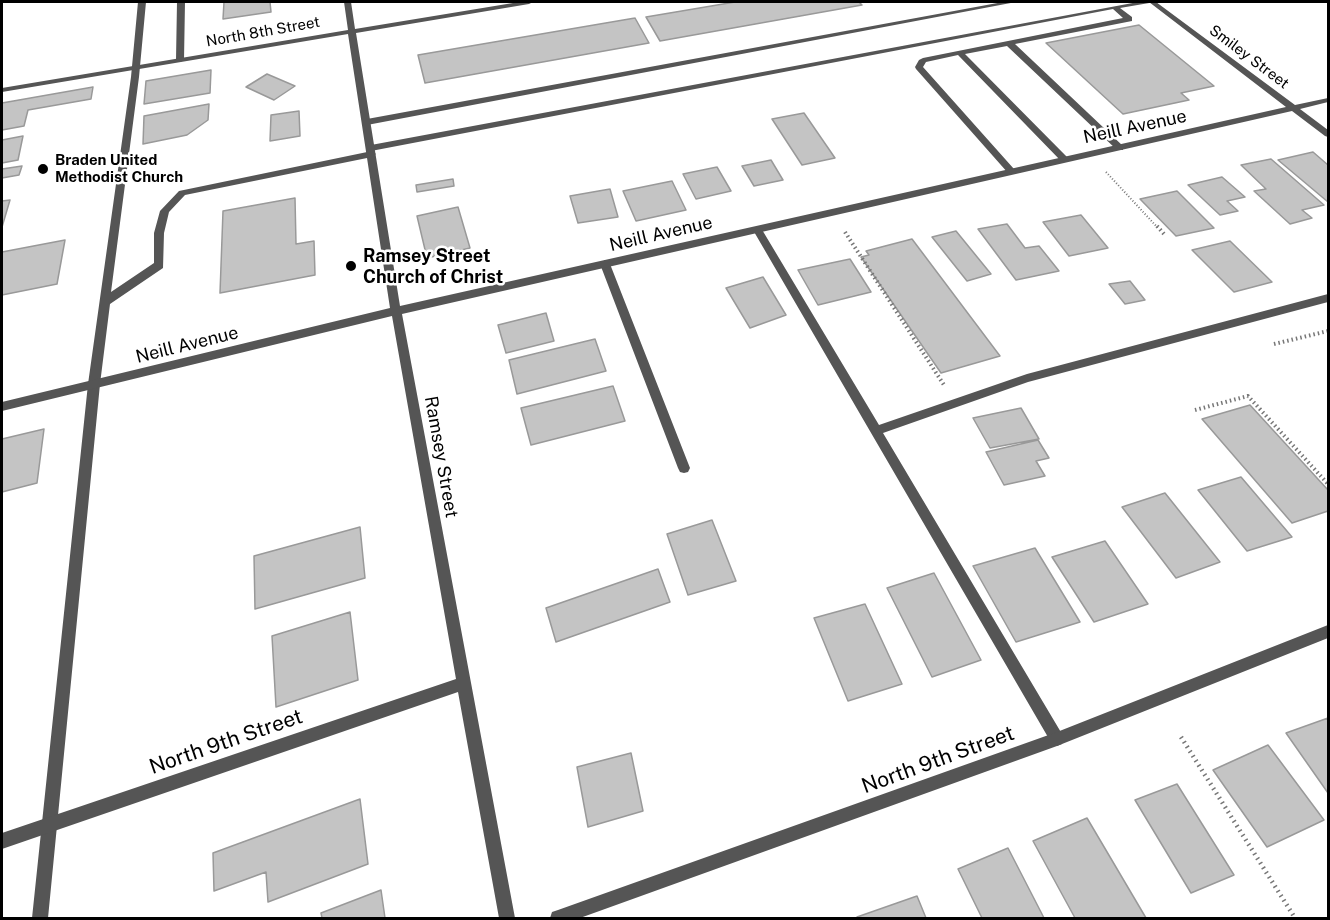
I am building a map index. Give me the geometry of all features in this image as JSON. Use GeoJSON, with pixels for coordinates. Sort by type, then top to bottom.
{"type":"FeatureCollection","features":[{"type":"Feature","properties":{"kind":"street"},"geometry":{"type":"LineString","coordinates":[[40,918],[94,384],[136,67],[142,2]]}},
{"type":"Feature","properties":{"kind":"street"},"geometry":{"type":"LineString","coordinates":[[180,60],[181,2]]}},
{"type":"Feature","properties":{"kind":"street","name":"Ramsey Street"},"geometry":{"type":"LineString","coordinates":[[347,2],[396,311],[507,918]]}},
{"type":"Feature","properties":{"kind":"street","name":"North 8th Street"},"geometry":{"type":"LineString","coordinates":[[2,90],[529,2]]}},
{"type":"Feature","properties":{"kind":"street"},"geometry":{"type":"LineString","coordinates":[[367,122],[1012,2]]}},
{"type":"Feature","properties":{"kind":"street"},"geometry":{"type":"LineString","coordinates":[[105,302],[159,265],[159,233],[165,211],[182,194],[372,151],[1114,7],[1152,2]]}},
{"type":"Feature","properties":{"kind":"street","name":"Smiley Street"},"geometry":{"type":"LineString","coordinates":[[1152,2],[1329,134]]}},
{"type":"Feature","properties":{"kind":"street"},"geometry":{"type":"LineString","coordinates":[[1011,171],[919,67],[923,60],[1129,19],[1114,7]]}},
{"type":"Feature","properties":{"kind":"street"},"geometry":{"type":"LineString","coordinates":[[1009,43],[1120,148]]}},
{"type":"Feature","properties":{"kind":"street"},"geometry":{"type":"LineString","coordinates":[[960,53],[1064,159]]}},
{"type":"Feature","properties":{"kind":"street","name":"Neill Avenue"},"geometry":{"type":"LineString","coordinates":[[2,407],[396,311],[1329,100]]}},
{"type":"Feature","properties":{"kind":"street"},"geometry":{"type":"LineString","coordinates":[[758,230],[1057,739]]}},
{"type":"Feature","properties":{"kind":"street"},"geometry":{"type":"LineString","coordinates":[[605,264],[684,468]]}},
{"type":"Feature","properties":{"kind":"street"},"geometry":{"type":"LineString","coordinates":[[875,431],[1027,378],[1329,298]]}},
{"type":"Feature","properties":{"kind":"street","name":"North 9th Street"},"geometry":{"type":"LineString","coordinates":[[558,918],[1057,739],[1329,632]]}},
{"type":"Feature","properties":{"kind":"street","name":"North 9th Street"},"geometry":{"type":"LineString","coordinates":[[2,841],[464,683]]}},
{"type":"Feature","properties":{"kind":"path"},"geometry":{"type":"LineString","coordinates":[[1106,172],[1164,234]]}},
{"type":"Feature","properties":{"kind":"path"},"geometry":{"type":"LineString","coordinates":[[845,232],[949,393]]}},
{"type":"Feature","properties":{"kind":"path"},"geometry":{"type":"LineString","coordinates":[[1274,344],[1329,331]]}},
{"type":"Feature","properties":{"kind":"path"},"geometry":{"type":"LineString","coordinates":[[1195,410],[1248,396],[1329,484]]}},
{"type":"Feature","properties":{"kind":"path"},"geometry":{"type":"LineString","coordinates":[[1181,737],[1295,918]]}},
{"type":"Feature","properties":{"kind":"building"},"geometry":{"type":"Polygon","coordinates":[[[224,2],[270,2],[271,12],[223,19],[224,2]]]}},
{"type":"Feature","properties":{"kind":"building"},"geometry":{"type":"Polygon","coordinates":[[[735,2],[859,2],[862,5],[660,41],[646,17],[735,2]]]}},
{"type":"Feature","properties":{"kind":"building"},"geometry":{"type":"Polygon","coordinates":[[[635,18],[649,43],[425,83],[418,55],[635,18]]]}},
{"type":"Feature","properties":{"kind":"building"},"geometry":{"type":"Polygon","coordinates":[[[1139,25],[1214,86],[1181,93],[1189,100],[1123,114],[1046,43],[1139,25]]]}},
{"type":"Feature","properties":{"kind":"building"},"geometry":{"type":"Polygon","coordinates":[[[211,70],[210,93],[144,104],[146,81],[211,70]]]}},
{"type":"Feature","properties":{"kind":"building"},"geometry":{"type":"Polygon","coordinates":[[[267,74],[295,86],[274,100],[246,87],[267,74]]]}},
{"type":"Feature","properties":{"kind":"building"},"geometry":{"type":"Polygon","coordinates":[[[93,87],[91,99],[28,110],[24,126],[2,130],[2,103],[93,87]]]}},
{"type":"Feature","properties":{"kind":"building"},"geometry":{"type":"Polygon","coordinates":[[[209,104],[208,120],[187,135],[143,144],[144,116],[209,104]]]}},
{"type":"Feature","properties":{"kind":"building"},"geometry":{"type":"Polygon","coordinates":[[[299,111],[300,136],[270,141],[271,115],[299,111]]]}},
{"type":"Feature","properties":{"kind":"building"},"geometry":{"type":"Polygon","coordinates":[[[804,113],[835,158],[802,165],[772,119],[804,113]]]}},
{"type":"Feature","properties":{"kind":"building"},"geometry":{"type":"Polygon","coordinates":[[[23,136],[18,160],[2,163],[2,140],[23,136]]]}},
{"type":"Feature","properties":{"kind":"building"},"geometry":{"type":"Polygon","coordinates":[[[1313,152],[1328,165],[1328,202],[1278,160],[1313,152]]]}},
{"type":"Feature","properties":{"kind":"building"},"geometry":{"type":"Polygon","coordinates":[[[1271,159],[1324,205],[1302,210],[1312,218],[1290,224],[1254,191],[1266,189],[1241,165],[1271,159]]]}},
{"type":"Feature","properties":{"kind":"building"},"geometry":{"type":"Polygon","coordinates":[[[771,160],[783,180],[754,186],[742,166],[771,160]]]}},
{"type":"Feature","properties":{"kind":"building"},"geometry":{"type":"Polygon","coordinates":[[[22,166],[19,175],[2,178],[2,169],[22,166]]]}},
{"type":"Feature","properties":{"kind":"building"},"geometry":{"type":"Polygon","coordinates":[[[717,167],[731,191],[696,199],[683,174],[717,167]]]}},
{"type":"Feature","properties":{"kind":"building"},"geometry":{"type":"Polygon","coordinates":[[[1222,177],[1245,197],[1227,201],[1238,211],[1220,215],[1188,185],[1222,177]]]}},
{"type":"Feature","properties":{"kind":"building"},"geometry":{"type":"Polygon","coordinates":[[[453,179],[454,186],[417,192],[416,185],[453,179]]]}},
{"type":"Feature","properties":{"kind":"building"},"geometry":{"type":"Polygon","coordinates":[[[672,181],[686,210],[636,221],[623,191],[672,181]]]}},
{"type":"Feature","properties":{"kind":"building"},"geometry":{"type":"Polygon","coordinates":[[[610,189],[618,217],[578,223],[570,196],[610,189]]]}},
{"type":"Feature","properties":{"kind":"building"},"geometry":{"type":"Polygon","coordinates":[[[1177,191],[1214,228],[1176,236],[1140,199],[1177,191]]]}},
{"type":"Feature","properties":{"kind":"building"},"geometry":{"type":"Polygon","coordinates":[[[295,198],[296,244],[314,241],[315,275],[220,293],[223,211],[295,198]]]}},
{"type":"Feature","properties":{"kind":"building"},"geometry":{"type":"Polygon","coordinates":[[[10,200],[2,227],[2,201],[10,200]]]}},
{"type":"Feature","properties":{"kind":"building"},"geometry":{"type":"Polygon","coordinates":[[[458,207],[470,248],[427,258],[417,216],[458,207]]]}},
{"type":"Feature","properties":{"kind":"building"},"geometry":{"type":"Polygon","coordinates":[[[1081,215],[1108,248],[1069,256],[1043,222],[1081,215]]]}},
{"type":"Feature","properties":{"kind":"building"},"geometry":{"type":"Polygon","coordinates":[[[1007,224],[1025,248],[1039,246],[1059,271],[1016,280],[978,229],[1007,224]]]}},
{"type":"Feature","properties":{"kind":"building"},"geometry":{"type":"Polygon","coordinates":[[[956,231],[991,274],[967,281],[932,237],[956,231]]]}},
{"type":"Feature","properties":{"kind":"building"},"geometry":{"type":"Polygon","coordinates":[[[912,239],[1000,356],[941,373],[861,257],[869,255],[866,251],[912,239]]]}},
{"type":"Feature","properties":{"kind":"building"},"geometry":{"type":"Polygon","coordinates":[[[65,240],[57,284],[2,295],[2,252],[65,240]]]}},
{"type":"Feature","properties":{"kind":"building"},"geometry":{"type":"Polygon","coordinates":[[[1230,241],[1272,282],[1234,292],[1192,250],[1230,241]]]}},
{"type":"Feature","properties":{"kind":"building"},"geometry":{"type":"Polygon","coordinates":[[[850,259],[871,292],[818,305],[798,270],[850,259]]]}},
{"type":"Feature","properties":{"kind":"building"},"geometry":{"type":"Polygon","coordinates":[[[763,277],[786,315],[750,328],[726,288],[763,277]]]}},
{"type":"Feature","properties":{"kind":"building"},"geometry":{"type":"Polygon","coordinates":[[[1130,281],[1145,300],[1125,304],[1109,284],[1130,281]]]}},
{"type":"Feature","properties":{"kind":"building"},"geometry":{"type":"Polygon","coordinates":[[[546,313],[554,341],[506,353],[498,325],[546,313]]]}},
{"type":"Feature","properties":{"kind":"building"},"geometry":{"type":"Polygon","coordinates":[[[595,339],[606,371],[517,394],[509,360],[595,339]]]}},
{"type":"Feature","properties":{"kind":"building"},"geometry":{"type":"Polygon","coordinates":[[[613,386],[625,421],[531,445],[521,408],[613,386]]]}},
{"type":"Feature","properties":{"kind":"building"},"geometry":{"type":"Polygon","coordinates":[[[1250,405],[1328,490],[1328,511],[1292,523],[1202,419],[1250,405]]]}},
{"type":"Feature","properties":{"kind":"building"},"geometry":{"type":"Polygon","coordinates":[[[1021,408],[1039,439],[990,448],[973,418],[1021,408]]]}},
{"type":"Feature","properties":{"kind":"building"},"geometry":{"type":"Polygon","coordinates":[[[44,429],[37,483],[2,492],[2,439],[44,429]]]}},
{"type":"Feature","properties":{"kind":"building"},"geometry":{"type":"Polygon","coordinates":[[[1038,440],[1049,458],[1036,461],[1045,476],[1004,485],[986,452],[1038,440]]]}},
{"type":"Feature","properties":{"kind":"building"},"geometry":{"type":"Polygon","coordinates":[[[1241,477],[1292,537],[1247,551],[1198,490],[1241,477]]]}},
{"type":"Feature","properties":{"kind":"building"},"geometry":{"type":"Polygon","coordinates":[[[1165,493],[1220,562],[1176,578],[1122,507],[1165,493]]]}},
{"type":"Feature","properties":{"kind":"building"},"geometry":{"type":"Polygon","coordinates":[[[712,520],[736,581],[688,595],[667,534],[712,520]]]}},
{"type":"Feature","properties":{"kind":"building"},"geometry":{"type":"Polygon","coordinates":[[[360,527],[365,578],[255,609],[254,556],[360,527]]]}},
{"type":"Feature","properties":{"kind":"building"},"geometry":{"type":"Polygon","coordinates":[[[1105,541],[1148,604],[1094,622],[1052,557],[1105,541]]]}},
{"type":"Feature","properties":{"kind":"building"},"geometry":{"type":"Polygon","coordinates":[[[1035,548],[1080,622],[1016,642],[973,566],[1035,548]]]}},
{"type":"Feature","properties":{"kind":"building"},"geometry":{"type":"Polygon","coordinates":[[[658,569],[670,602],[556,642],[546,608],[658,569]]]}},
{"type":"Feature","properties":{"kind":"building"},"geometry":{"type":"Polygon","coordinates":[[[934,573],[981,660],[932,677],[887,588],[934,573]]]}},
{"type":"Feature","properties":{"kind":"building"},"geometry":{"type":"Polygon","coordinates":[[[865,604],[902,684],[848,701],[814,618],[865,604]]]}},
{"type":"Feature","properties":{"kind":"building"},"geometry":{"type":"Polygon","coordinates":[[[350,612],[358,680],[276,707],[272,636],[350,612]]]}},
{"type":"Feature","properties":{"kind":"building"},"geometry":{"type":"Polygon","coordinates":[[[1328,718],[1328,793],[1286,733],[1328,718]]]}},
{"type":"Feature","properties":{"kind":"building"},"geometry":{"type":"Polygon","coordinates":[[[1268,745],[1324,820],[1267,847],[1213,770],[1268,745]]]}},
{"type":"Feature","properties":{"kind":"building"},"geometry":{"type":"Polygon","coordinates":[[[631,753],[643,811],[588,827],[577,767],[631,753]]]}},
{"type":"Feature","properties":{"kind":"building"},"geometry":{"type":"Polygon","coordinates":[[[1177,784],[1234,875],[1191,893],[1135,800],[1177,784]]]}},
{"type":"Feature","properties":{"kind":"building"},"geometry":{"type":"Polygon","coordinates":[[[360,799],[368,864],[268,902],[266,872],[214,891],[213,853],[360,799]]]}},
{"type":"Feature","properties":{"kind":"building"},"geometry":{"type":"Polygon","coordinates":[[[1087,818],[1146,918],[1075,918],[1033,841],[1087,818]]]}},
{"type":"Feature","properties":{"kind":"building"},"geometry":{"type":"Polygon","coordinates":[[[1008,848],[1044,918],[982,918],[958,869],[1008,848]]]}},
{"type":"Feature","properties":{"kind":"building"},"geometry":{"type":"Polygon","coordinates":[[[381,890],[385,918],[322,918],[321,913],[381,890]]]}},
{"type":"Feature","properties":{"kind":"building"},"geometry":{"type":"Polygon","coordinates":[[[917,896],[926,918],[857,917],[917,896]]]}},
{"type":"Feature","properties":{"kind":"place","name":"Braden United Methodist Church"},"geometry":{"type":"Point","coordinates":[43,169]}},
{"type":"Feature","properties":{"kind":"place","name":"Ramsey Street Church of Christ"},"geometry":{"type":"Point","coordinates":[351,266]}}]}
